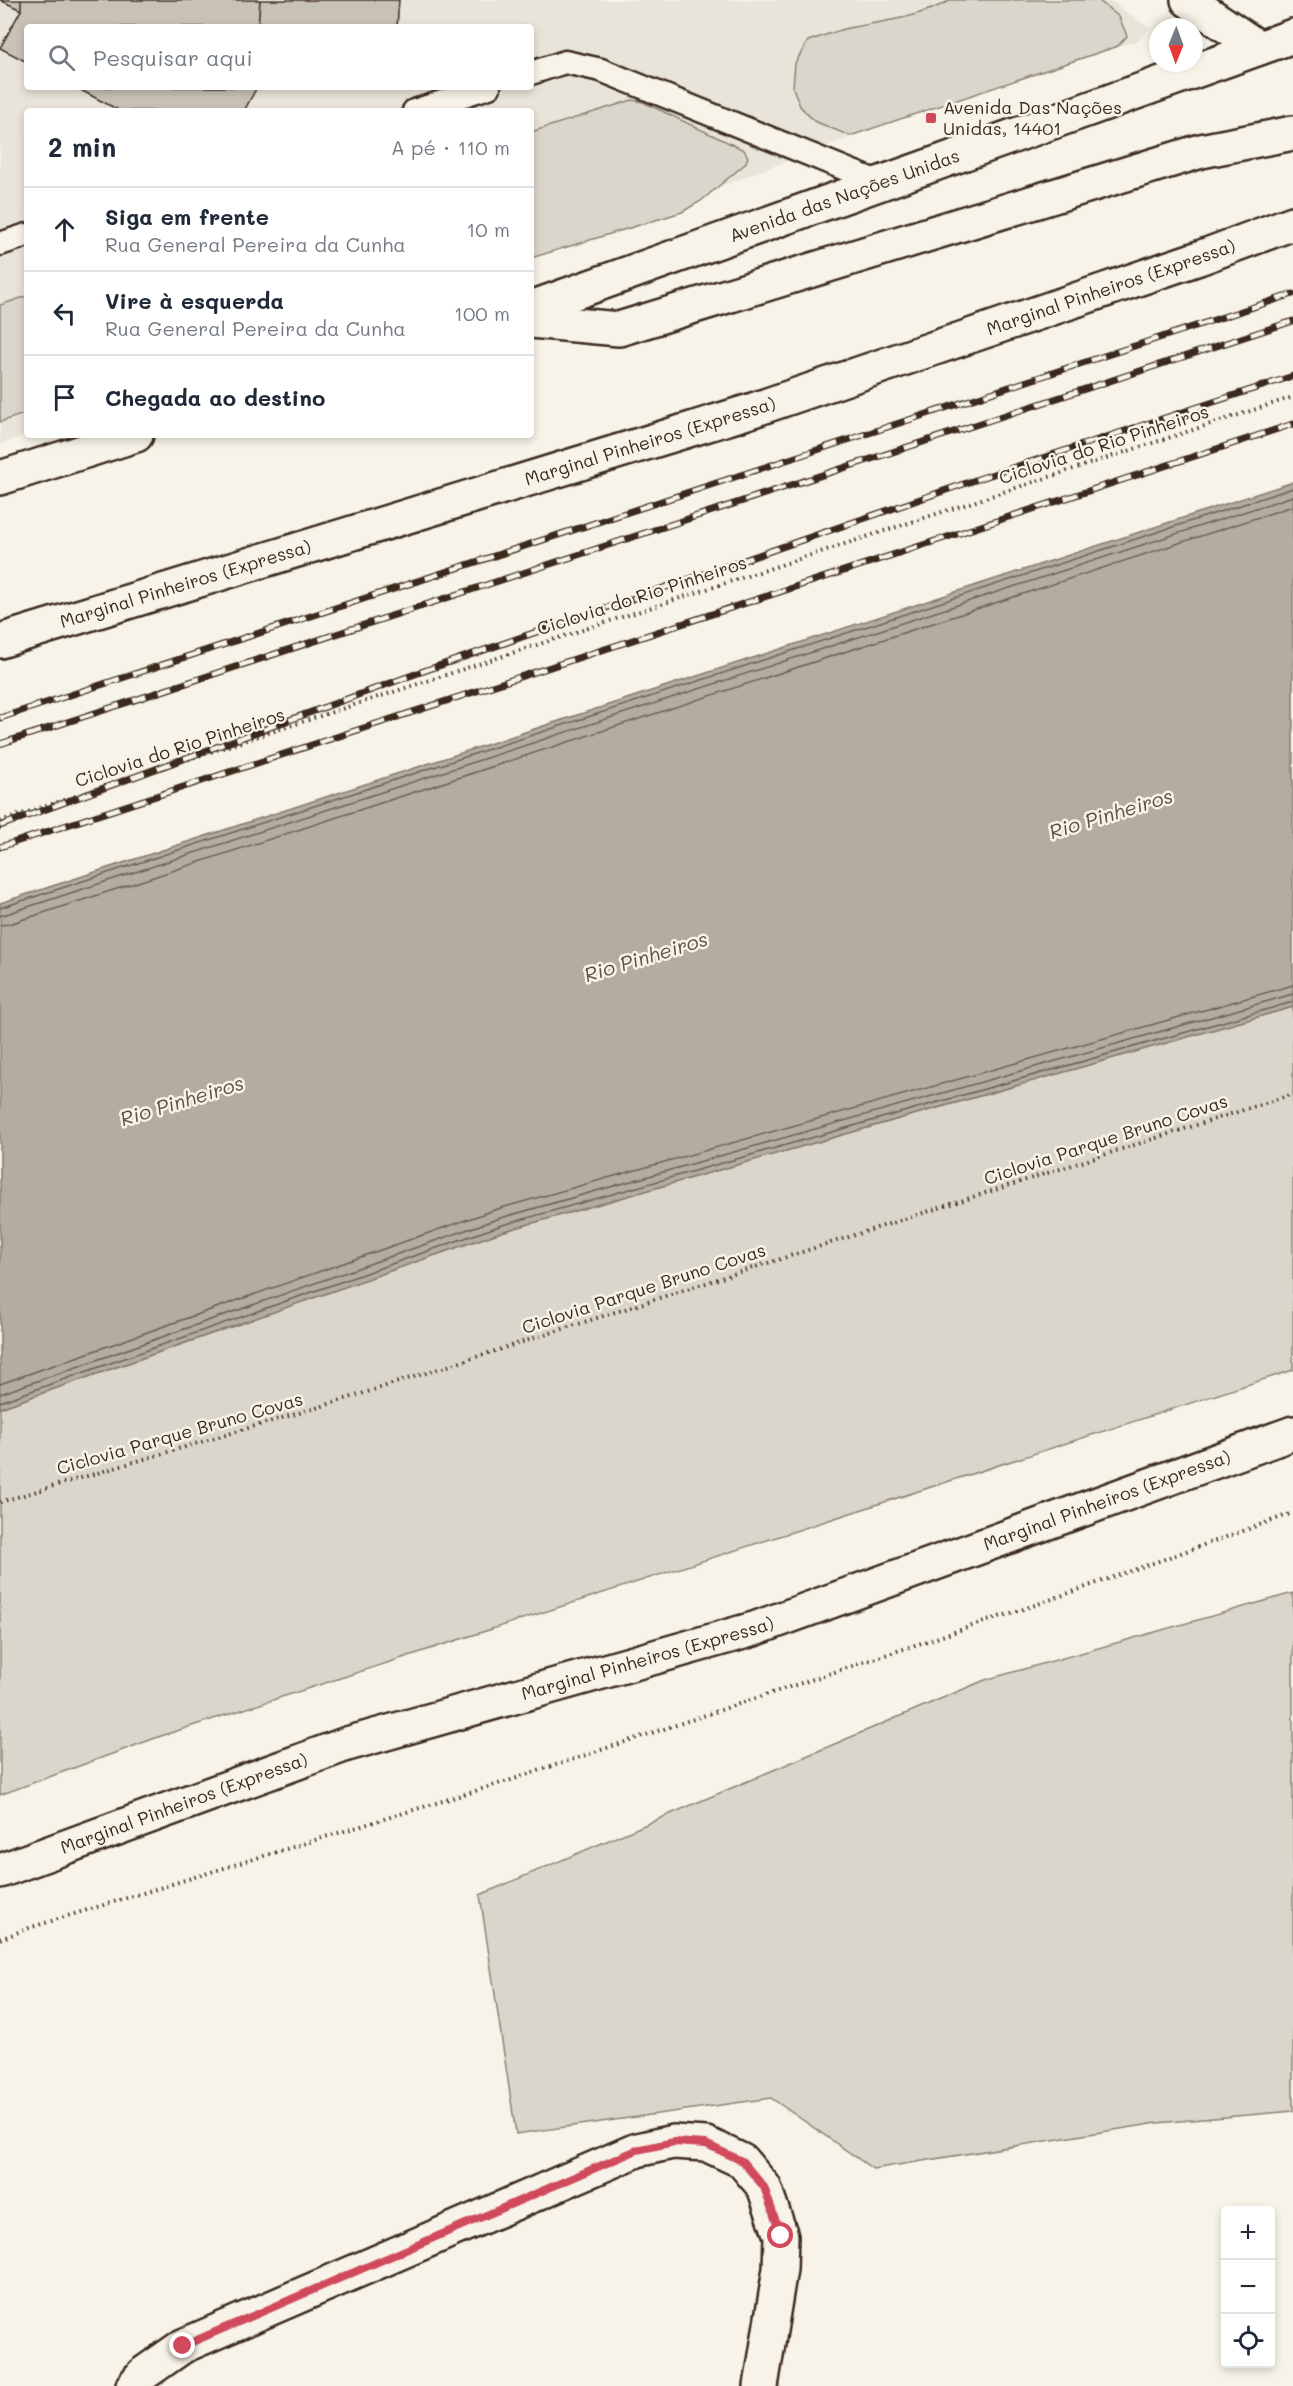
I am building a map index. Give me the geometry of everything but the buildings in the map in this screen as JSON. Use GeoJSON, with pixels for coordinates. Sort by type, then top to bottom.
{"type":"FeatureCollection","features":[{"type":"Feature","properties":{"kind":"main road"},"geometry":{"type":"LineString","coordinates":[[1188,0],[1259,48]]}},
{"type":"Feature","properties":{"kind":"main road","name":"Avenida das Nações Unidas"},"geometry":{"type":"LineString","coordinates":[[534,307],[1293,36]]}},
{"type":"Feature","properties":{"kind":"main road"},"geometry":{"type":"LineString","coordinates":[[534,321],[619,329],[1201,151],[1293,133]]}},
{"type":"Feature","properties":{"kind":"main road","name":"Marginal Pinheiros (Expressa)"},"geometry":{"type":"LineString","coordinates":[[0,641],[747,412],[1187,262],[1293,223]]}},
{"type":"Feature","properties":{"kind":"main road"},"geometry":{"type":"LineString","coordinates":[[0,478],[127,438]]}},
{"type":"Feature","properties":{"kind":"main road","name":"Marginal Pinheiros (Expressa)"},"geometry":{"type":"LineString","coordinates":[[0,1871],[347,1744],[754,1629],[1293,1433]]}},
{"type":"Feature","properties":{"kind":"main road"},"geometry":{"type":"LineString","coordinates":[[133,2386],[143,2374],[183,2346],[637,2150],[674,2142],[706,2144],[742,2161],[764,2187],[781,2236],[780,2269],[761,2386]]}},
{"type":"Feature","properties":{"kind":"lane"},"geometry":{"type":"LineString","coordinates":[[534,72],[565,62],[601,70],[880,183]]}},
{"type":"Feature","properties":{"kind":"lane"},"geometry":{"type":"LineString","coordinates":[[423,108],[480,90]]}},
{"type":"Feature","properties":{"kind":"lane"},"geometry":{"type":"LineString","coordinates":[[0,244],[24,237]]}},
{"type":"Feature","properties":{"kind":"path","name":"Ciclovia do Rio Pinheiros"},"geometry":{"type":"LineString","coordinates":[[0,821],[1293,397]]}},
{"type":"Feature","properties":{"kind":"path","name":"Ciclovia Parque Bruno Covas"},"geometry":{"type":"LineString","coordinates":[[0,1502],[336,1402],[1293,1094]]}},
{"type":"Feature","properties":{"kind":"path"},"geometry":{"type":"LineString","coordinates":[[0,1939],[44,1923],[522,1776],[1041,1603],[1293,1513]]}},
{"type":"Feature","properties":{"kind":"shaded area"},"geometry":{"type":"Polygon","coordinates":[[[0,0],[1109,0],[1149,27],[1139,40],[973,91],[534,257],[534,108],[24,108],[24,436],[0,444],[0,0]]]}},
{"type":"Feature","properties":{"kind":"shaded area"},"geometry":{"type":"Polygon","coordinates":[[[951,0],[1098,0],[1119,17],[1127,36],[1118,46],[850,136],[814,121],[800,106],[793,88],[795,63],[808,41],[848,28],[913,15],[951,0]]]}},
{"type":"Feature","properties":{"kind":"shaded area"},"geometry":{"type":"Polygon","coordinates":[[[632,100],[643,102],[744,150],[748,157],[745,164],[701,201],[682,212],[534,257],[534,131],[632,100]]]}},
{"type":"Feature","properties":{"kind":"shaded area"},"geometry":{"type":"Polygon","coordinates":[[[24,297],[24,414],[0,422],[0,305],[24,297]]]}},
{"type":"Feature","properties":{"kind":"shaded area"},"geometry":{"type":"Polygon","coordinates":[[[1293,1007],[1293,1370],[161,1736],[0,1795],[0,1408],[501,1232],[1293,1007]]]}},
{"type":"Feature","properties":{"kind":"shaded area"},"geometry":{"type":"Polygon","coordinates":[[[1293,1593],[1293,2111],[1157,2123],[873,2169],[771,2098],[516,2134],[480,1895],[985,1680],[1293,1593]]]}},
{"type":"Feature","properties":{"kind":"water","name":"Rio Pinheiros"},"geometry":{"type":"Polygon","coordinates":[[[1293,482],[1293,1007],[501,1232],[0,1408],[0,903],[1293,482]]]}},
{"type":"Feature","properties":{"kind":"railway"},"geometry":{"type":"LineString","coordinates":[[0,718],[1293,294]]}},
{"type":"Feature","properties":{"kind":"railway"},"geometry":{"type":"LineString","coordinates":[[0,744],[1293,321]]}},
{"type":"Feature","properties":{"kind":"railway"},"geometry":{"type":"LineString","coordinates":[[0,826],[418,673],[981,478],[1293,376]]}},
{"type":"Feature","properties":{"kind":"railway"},"geometry":{"type":"LineString","coordinates":[[0,847],[1293,424]]}},
{"type":"Feature","properties":{"kind":"place","name":"Avenida Das Nações Unidas, 14401"},"geometry":{"type":"Point","coordinates":[931,118]}},
{"type":"Feature","properties":{"kind":"route"},"geometry":{"type":"LineString","coordinates":[[183,2346],[637,2150],[674,2142],[706,2144],[742,2161],[764,2187],[781,2236]]}}]}
